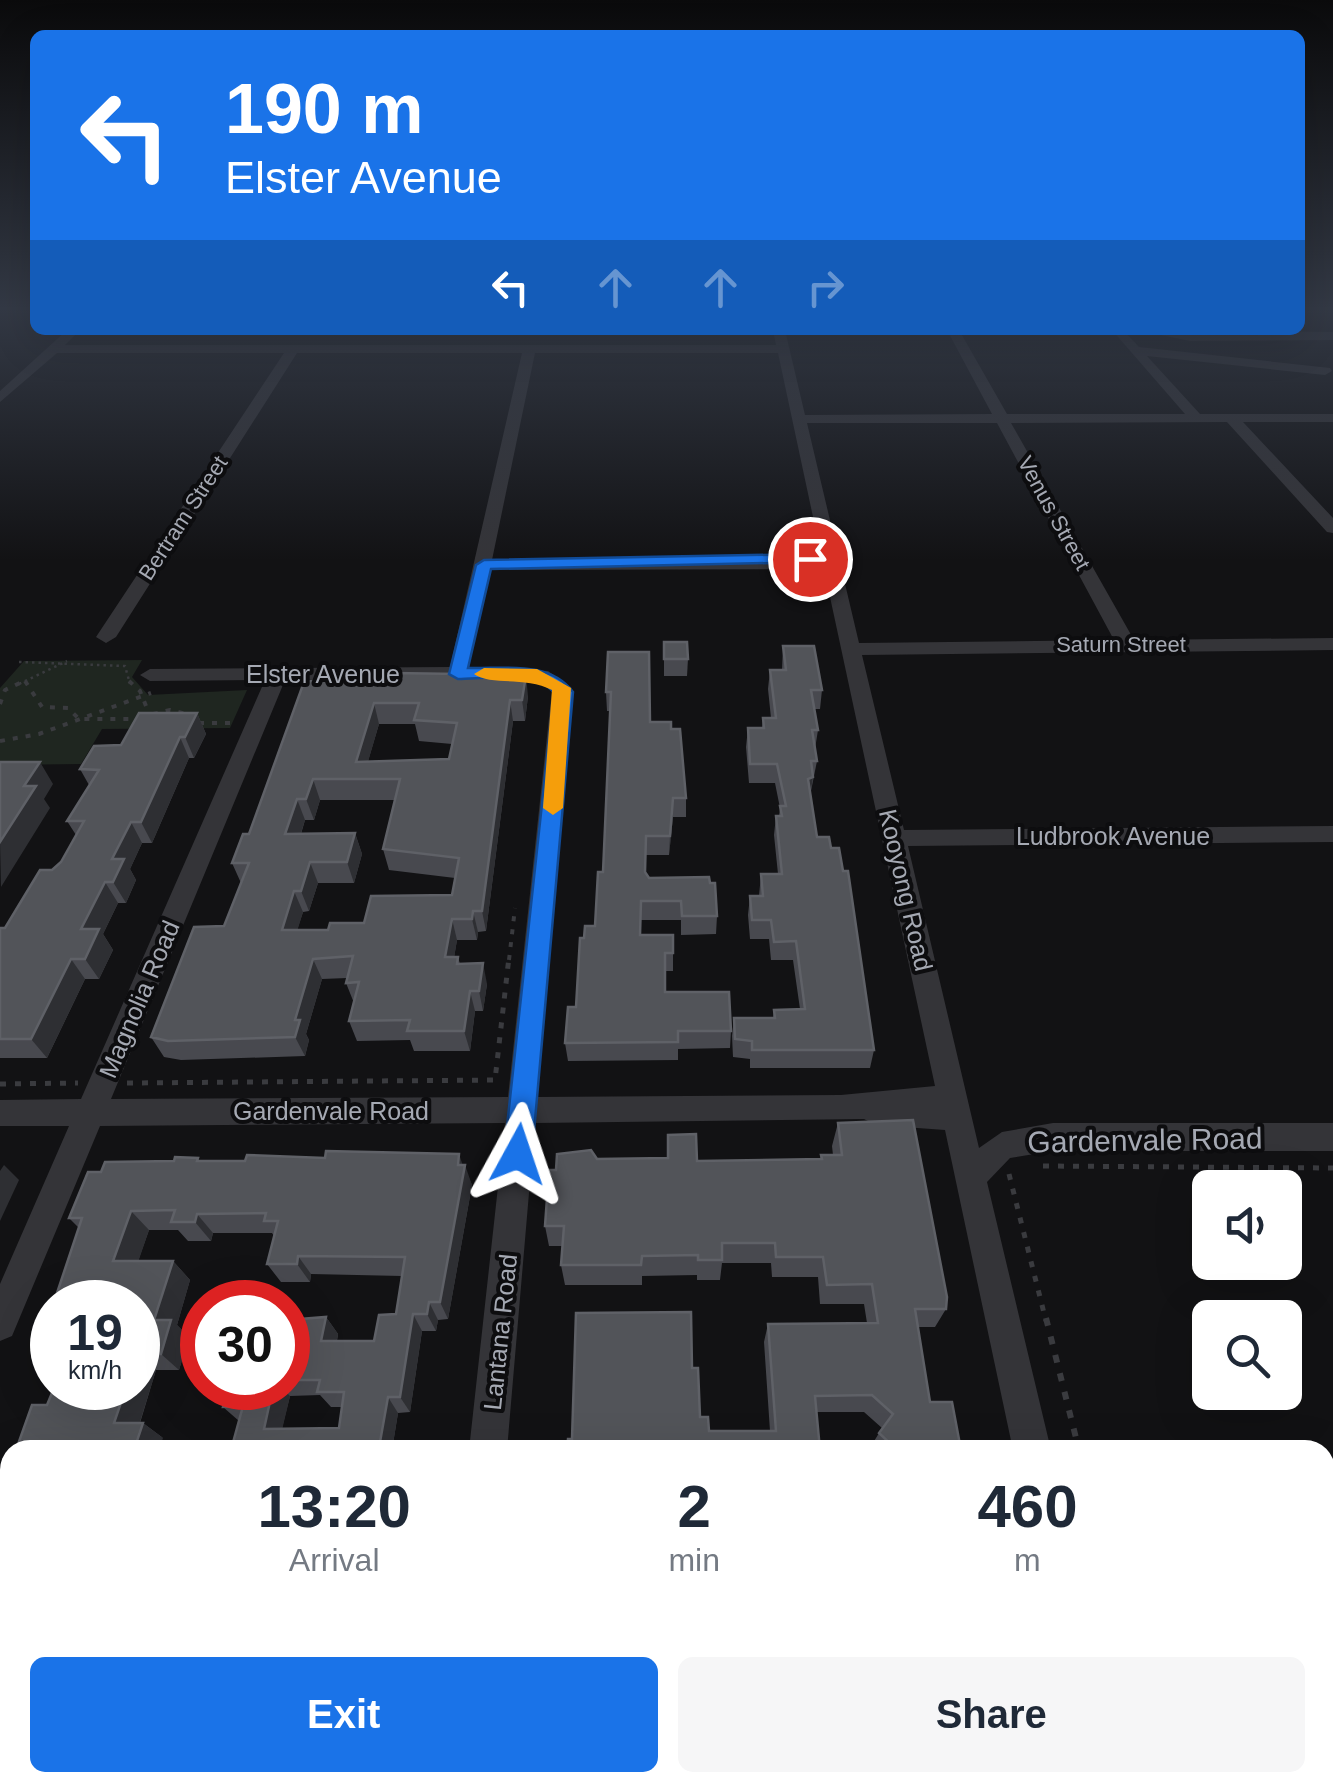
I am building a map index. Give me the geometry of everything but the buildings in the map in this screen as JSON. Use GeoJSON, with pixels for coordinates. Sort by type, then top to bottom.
{"type":"FeatureCollection","features":[{"type":"Feature","properties":{"kind":"street","name":"Bertram Street"},"geometry":{"type":"LineString","coordinates":[[106,636],[264,394]]}},
{"type":"Feature","properties":{"kind":"street"},"geometry":{"type":"LineString","coordinates":[[458,674],[520,394]]}},
{"type":"Feature","properties":{"kind":"street","name":"Kooyong Road"},"geometry":{"type":"LineString","coordinates":[[794,394],[1030,1440]]}},
{"type":"Feature","properties":{"kind":"street","name":"Venus Street"},"geometry":{"type":"LineString","coordinates":[[988,394],[1126,644]]}},
{"type":"Feature","properties":{"kind":"street"},"geometry":{"type":"LineString","coordinates":[[1177,394],[1196,418]]}},
{"type":"Feature","properties":{"kind":"street"},"geometry":{"type":"LineString","coordinates":[[800,421],[1333,418]]}},
{"type":"Feature","properties":{"kind":"street"},"geometry":{"type":"LineString","coordinates":[[1233,420],[1333,528]]}},
{"type":"Feature","properties":{"kind":"street"},"geometry":{"type":"LineString","coordinates":[[484,565],[832,562]]}},
{"type":"Feature","properties":{"kind":"street","name":"Saturn Street"},"geometry":{"type":"LineString","coordinates":[[852,645],[1333,644]]}},
{"type":"Feature","properties":{"kind":"street","name":"Elster Avenue"},"geometry":{"type":"LineString","coordinates":[[150,687],[278,674],[537,674],[554,680]]}},
{"type":"Feature","properties":{"kind":"street","name":"Magnolia Road"},"geometry":{"type":"LineString","coordinates":[[0,1324],[278,674]]}},
{"type":"Feature","properties":{"kind":"street","name":"Lantana Road"},"geometry":{"type":"LineString","coordinates":[[489,1440],[564,701],[562,688],[554,680]]}},
{"type":"Feature","properties":{"kind":"street","name":"Ludbrook Avenue"},"geometry":{"type":"LineString","coordinates":[[894,838],[1333,834]]}},
{"type":"Feature","properties":{"kind":"street","name":"Gardenvale Road"},"geometry":{"type":"LineString","coordinates":[[0,1113],[841,1108],[922,1119],[956,1108]]}},
{"type":"Feature","properties":{"kind":"street","name":"Gardenvale Road"},"geometry":{"type":"LineString","coordinates":[[971,1177],[1002,1146],[1053,1137],[1333,1136]]}},
{"type":"Feature","properties":{"kind":"path"},"geometry":{"type":"LineString","coordinates":[[0,704],[5,690],[67,661]]}},
{"type":"Feature","properties":{"kind":"path"},"geometry":{"type":"LineString","coordinates":[[19,662],[67,661],[85,665],[112,661],[125,666],[130,684],[150,687]]}},
{"type":"Feature","properties":{"kind":"path"},"geometry":{"type":"LineString","coordinates":[[25,681],[42,707],[68,708],[79,719],[128,721],[180,710],[189,723],[234,723]]}},
{"type":"Feature","properties":{"kind":"path"},"geometry":{"type":"LineString","coordinates":[[150,687],[150,716]]}},
{"type":"Feature","properties":{"kind":"path"},"geometry":{"type":"LineString","coordinates":[[0,741],[42,735],[150,687]]}},
{"type":"Feature","properties":{"kind":"path"},"geometry":{"type":"LineString","coordinates":[[150,716],[161,719]]}},
{"type":"Feature","properties":{"kind":"path"},"geometry":{"type":"LineString","coordinates":[[0,1084],[495,1080],[516,906]]}},
{"type":"Feature","properties":{"kind":"path"},"geometry":{"type":"LineString","coordinates":[[1007,1165],[1077,1440]]}},
{"type":"Feature","properties":{"kind":"path"},"geometry":{"type":"LineString","coordinates":[[1026,1166],[1333,1168]]}},
{"type":"Feature","properties":{"kind":"shaded area"},"geometry":{"type":"Polygon","coordinates":[[[142,660],[132,677],[148,695],[247,690],[230,728],[102,729],[81,764],[0,765],[0,688],[24,661],[142,660]]]}},
{"type":"Feature","properties":{"kind":"slow traffic"},"geometry":{"type":"LineString","coordinates":[[484,674],[537,674],[554,680],[562,688],[553,808]]}},
{"type":"Feature","properties":{"kind":"route"},"geometry":{"type":"LineString","coordinates":[[518,1154],[564,701],[559,684],[537,674],[458,674],[484,565],[810,559]]}}]}
